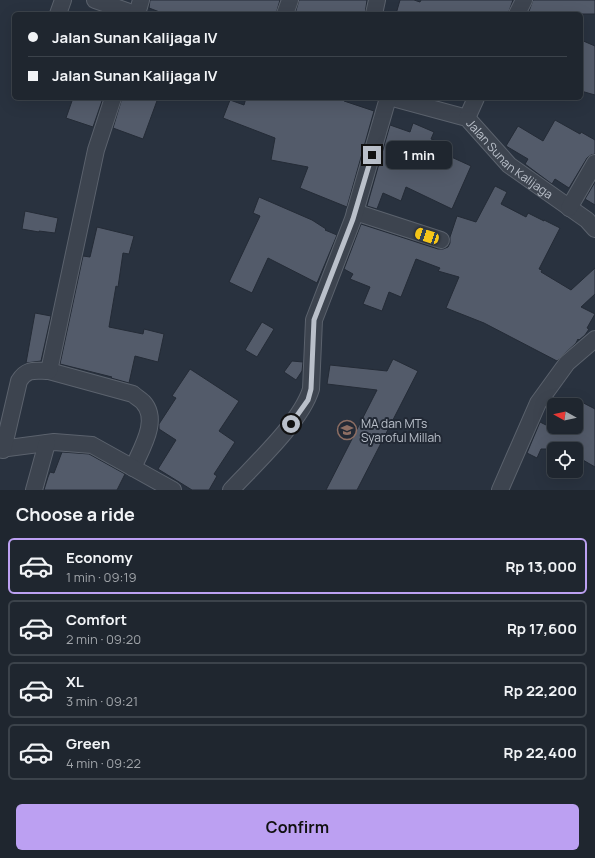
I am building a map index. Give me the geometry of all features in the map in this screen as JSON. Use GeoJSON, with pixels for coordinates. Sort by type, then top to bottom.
{"type":"FeatureCollection","features":[{"type":"Feature","properties":{"kind":"street"},"geometry":{"type":"LineString","coordinates":[[59,12],[63,0]]}},
{"type":"Feature","properties":{"kind":"street"},"geometry":{"type":"LineString","coordinates":[[95,0],[130,12]]}},
{"type":"Feature","properties":{"kind":"street"},"geometry":{"type":"LineString","coordinates":[[137,12],[141,0]]}},
{"type":"Feature","properties":{"kind":"street"},"geometry":{"type":"LineString","coordinates":[[286,12],[290,0]]}},
{"type":"Feature","properties":{"kind":"street"},"geometry":{"type":"LineString","coordinates":[[374,12],[377,0]]}},
{"type":"Feature","properties":{"kind":"street"},"geometry":{"type":"LineString","coordinates":[[518,12],[524,0]]}},
{"type":"Feature","properties":{"kind":"street"},"geometry":{"type":"LineString","coordinates":[[49,371],[96,150],[112,100]]}},
{"type":"Feature","properties":{"kind":"street"},"geometry":{"type":"LineString","coordinates":[[231,490],[281,436],[308,400],[311,389],[314,320],[355,212],[387,100]]}},
{"type":"Feature","properties":{"kind":"street","name":"Jalan Sunan Kalijaga"},"geometry":{"type":"LineString","coordinates":[[400,100],[467,118],[509,165],[587,220],[595,229]]}},
{"type":"Feature","properties":{"kind":"street"},"geometry":{"type":"LineString","coordinates":[[467,118],[475,100]]}},
{"type":"Feature","properties":{"kind":"street"},"geometry":{"type":"LineString","coordinates":[[569,208],[595,163]]}},
{"type":"Feature","properties":{"kind":"street"},"geometry":{"type":"LineString","coordinates":[[355,212],[441,240]]}},
{"type":"Feature","properties":{"kind":"street"},"geometry":{"type":"LineString","coordinates":[[500,490],[538,403],[567,363],[595,339]]}},
{"type":"Feature","properties":{"kind":"street"},"geometry":{"type":"LineString","coordinates":[[133,468],[149,429],[149,414],[144,403],[132,394],[49,371],[29,371],[23,374],[19,381],[1,449],[54,442],[92,445],[133,468],[173,490]]}},
{"type":"Feature","properties":{"kind":"street"},"geometry":{"type":"LineString","coordinates":[[34,490],[47,443]]}},
{"type":"Feature","properties":{"kind":"building"},"geometry":{"type":"Polygon","coordinates":[[[150,0],[280,0],[277,12],[160,12],[149,8],[150,0]]]}},
{"type":"Feature","properties":{"kind":"building"},"geometry":{"type":"Polygon","coordinates":[[[299,0],[367,0],[365,12],[296,12],[299,0]]]}},
{"type":"Feature","properties":{"kind":"building"},"geometry":{"type":"Polygon","coordinates":[[[400,0],[414,0],[420,2],[421,0],[513,0],[509,12],[397,12],[400,0]]]}},
{"type":"Feature","properties":{"kind":"building"},"geometry":{"type":"Polygon","coordinates":[[[533,0],[595,0],[595,14],[583,14],[583,12],[529,12],[533,0]]]}},
{"type":"Feature","properties":{"kind":"building"},"geometry":{"type":"Polygon","coordinates":[[[583,41],[595,46],[595,95],[583,92],[583,41]]]}},
{"type":"Feature","properties":{"kind":"building"},"geometry":{"type":"Polygon","coordinates":[[[72,100],[102,100],[93,127],[66,118],[72,100]]]}},
{"type":"Feature","properties":{"kind":"building"},"geometry":{"type":"Polygon","coordinates":[[[121,100],[157,100],[143,139],[113,128],[121,100]]]}},
{"type":"Feature","properties":{"kind":"building"},"geometry":{"type":"Polygon","coordinates":[[[230,100],[244,105],[245,100],[344,100],[374,111],[347,207],[300,188],[308,167],[271,160],[275,138],[223,118],[230,100]]]}},
{"type":"Feature","properties":{"kind":"building"},"geometry":{"type":"Polygon","coordinates":[[[555,120],[580,134],[581,132],[595,140],[595,154],[587,158],[569,188],[555,179],[552,184],[525,164],[528,159],[506,146],[518,126],[543,141],[555,120]]]}},
{"type":"Feature","properties":{"kind":"building"},"geometry":{"type":"Polygon","coordinates":[[[413,123],[434,132],[431,139],[450,147],[447,155],[471,166],[452,209],[406,187],[401,201],[383,193],[377,209],[367,206],[390,125],[410,132],[413,123]]]}},
{"type":"Feature","properties":{"kind":"building"},"geometry":{"type":"Polygon","coordinates":[[[595,182],[595,205],[585,199],[595,182]]]}},
{"type":"Feature","properties":{"kind":"building"},"geometry":{"type":"Polygon","coordinates":[[[495,186],[507,192],[501,204],[526,217],[528,213],[560,228],[539,269],[542,270],[541,272],[571,290],[595,268],[595,294],[581,307],[595,314],[587,328],[589,329],[585,335],[579,340],[578,339],[576,343],[557,361],[484,323],[446,308],[459,277],[438,271],[440,268],[416,259],[401,297],[389,292],[382,311],[363,304],[370,287],[350,279],[353,274],[344,269],[361,224],[438,249],[443,249],[448,247],[450,243],[450,237],[457,216],[476,222],[495,186]]]}},
{"type":"Feature","properties":{"kind":"building"},"geometry":{"type":"Polygon","coordinates":[[[259,197],[312,220],[326,229],[325,230],[337,235],[317,283],[268,258],[252,293],[229,282],[260,216],[253,213],[259,197]]]}},
{"type":"Feature","properties":{"kind":"building"},"geometry":{"type":"Polygon","coordinates":[[[25,211],[58,218],[55,233],[22,229],[25,211]]]}},
{"type":"Feature","properties":{"kind":"building"},"geometry":{"type":"Polygon","coordinates":[[[97,227],[134,236],[129,254],[123,253],[118,287],[116,286],[109,327],[143,334],[144,329],[164,334],[158,362],[135,356],[129,383],[111,378],[112,377],[60,364],[83,256],[90,257],[97,227]]]}},
{"type":"Feature","properties":{"kind":"building"},"geometry":{"type":"Polygon","coordinates":[[[35,313],[51,316],[41,361],[26,363],[35,313]]]}},
{"type":"Feature","properties":{"kind":"building"},"geometry":{"type":"Polygon","coordinates":[[[262,322],[274,329],[257,357],[245,350],[262,322]]]}},
{"type":"Feature","properties":{"kind":"building"},"geometry":{"type":"Polygon","coordinates":[[[393,359],[418,371],[357,490],[326,490],[377,390],[327,384],[330,365],[387,371],[393,359]]]}},
{"type":"Feature","properties":{"kind":"building"},"geometry":{"type":"Polygon","coordinates":[[[292,361],[303,362],[302,371],[296,380],[284,372],[292,361]]]}},
{"type":"Feature","properties":{"kind":"building"},"geometry":{"type":"Polygon","coordinates":[[[190,369],[239,401],[219,431],[235,442],[214,474],[217,476],[209,490],[192,490],[158,469],[176,440],[159,429],[159,424],[176,398],[172,396],[190,369]]]}},
{"type":"Feature","properties":{"kind":"building"},"geometry":{"type":"Polygon","coordinates":[[[583,403],[595,409],[595,467],[583,460],[583,442],[547,442],[547,449],[541,449],[537,458],[527,453],[540,422],[547,426],[547,434],[583,434],[583,403]]]}},
{"type":"Feature","properties":{"kind":"building"},"geometry":{"type":"Polygon","coordinates":[[[62,452],[89,454],[125,474],[117,490],[44,490],[50,472],[54,473],[62,452]]]}},
{"type":"Feature","properties":{"kind":"place","name":"MA dan MTs Syaroful Millah"},"geometry":{"type":"Point","coordinates":[347,430]}},
{"type":"Feature","properties":{"kind":"route"},"geometry":{"type":"LineString","coordinates":[[291,424],[308,400],[311,389],[314,320],[353,219],[372,155]]}}]}
